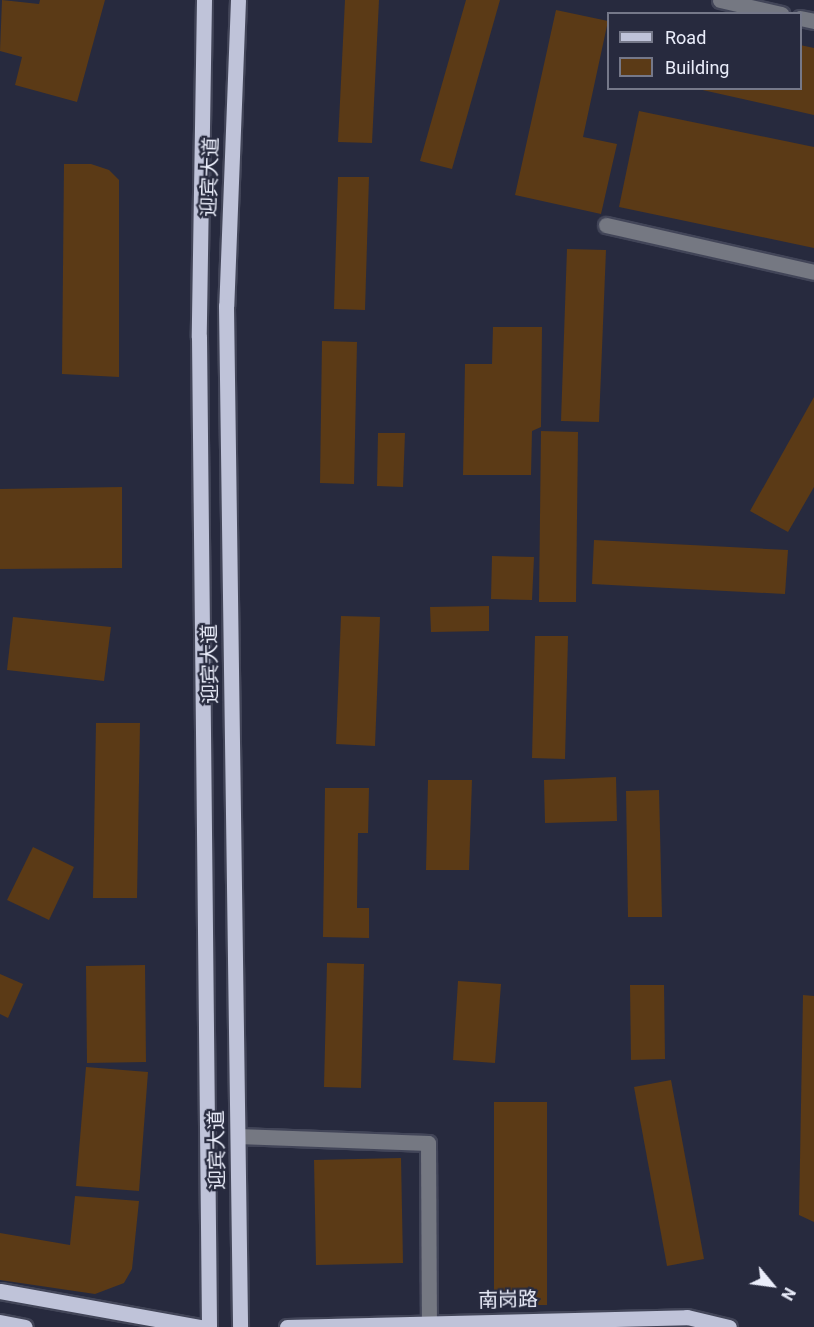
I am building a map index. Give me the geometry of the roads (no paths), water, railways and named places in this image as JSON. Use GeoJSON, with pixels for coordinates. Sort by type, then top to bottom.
{"type":"FeatureCollection","features":[{"type":"Feature","properties":{"kind":"main road","name":"迎宾大道"},"geometry":{"type":"LineString","coordinates":[[204,0],[199,337],[209,1327]]}},
{"type":"Feature","properties":{"kind":"main road","name":"迎宾大道"},"geometry":{"type":"LineString","coordinates":[[238,0],[226,306],[240,1327]]}},
{"type":"Feature","properties":{"kind":"main road"},"geometry":{"type":"LineString","coordinates":[[0,1291],[201,1327]]}},
{"type":"Feature","properties":{"kind":"main road","name":"南岗路"},"geometry":{"type":"LineString","coordinates":[[286,1327],[687,1317],[729,1327]]}},
{"type":"Feature","properties":{"kind":"main road"},"geometry":{"type":"LineString","coordinates":[[0,1322],[25,1327]]}},
{"type":"Feature","properties":{"kind":"lane"},"geometry":{"type":"LineString","coordinates":[[720,0],[772,12]]}},
{"type":"Feature","properties":{"kind":"lane"},"geometry":{"type":"LineString","coordinates":[[606,225],[814,272]]}},
{"type":"Feature","properties":{"kind":"lane"},"geometry":{"type":"LineString","coordinates":[[237,1136],[428,1143],[429,1323]]}}]}
